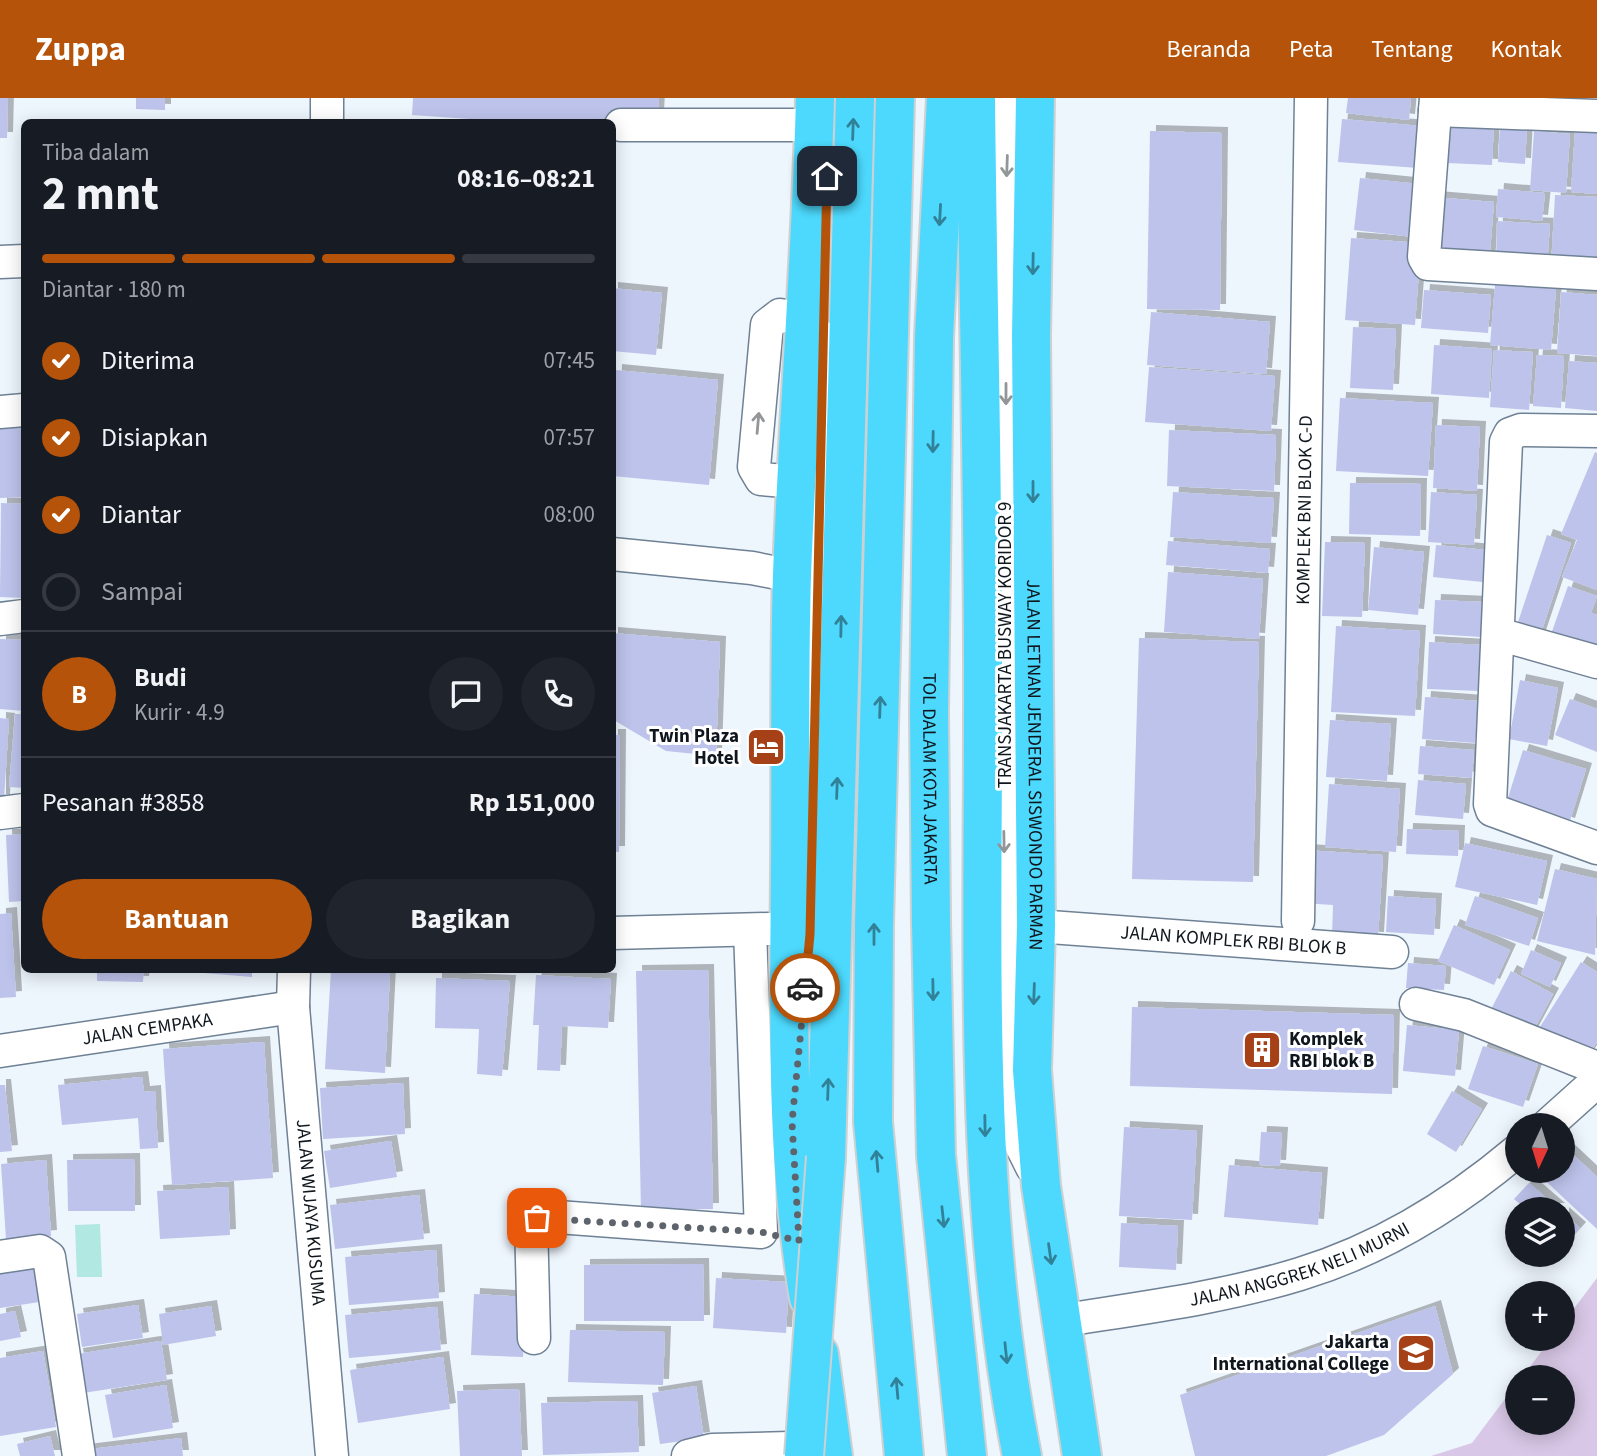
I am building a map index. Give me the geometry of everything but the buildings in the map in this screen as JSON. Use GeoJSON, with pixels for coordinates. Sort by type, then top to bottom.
{"type":"FeatureCollection","features":[{"type":"Feature","properties":{"kind":"highway"},"geometry":{"type":"LineString","coordinates":[[823,1453],[826,1157],[840,694],[846,336],[855,98]]}},
{"type":"Feature","properties":{"kind":"highway"},"geometry":{"type":"LineString","coordinates":[[895,98],[874,924],[873,1122],[904,1456]]}},
{"type":"Feature","properties":{"kind":"highway","name":"TOL DALAM KOTA JAKARTA"},"geometry":{"type":"LineString","coordinates":[[946,98],[934,337],[929,712],[931,922],[936,1155],[967,1456]]}},
{"type":"Feature","properties":{"kind":"highway"},"geometry":{"type":"LineString","coordinates":[[976,98],[982,358],[986,1155],[1012,1408],[1022,1456]]}},
{"type":"Feature","properties":{"kind":"highway","name":"JALAN LETNAN JENDERAL SISWONDO PARMAN"},"geometry":{"type":"LineString","coordinates":[[1035,98],[1031,337],[1036,926],[1032,1070],[1041,1186],[1076,1447]]}},
{"type":"Feature","properties":{"kind":"highway"},"geometry":{"type":"LineString","coordinates":[[820,107],[792,576],[790,926],[792,1122],[799,1241],[823,1453]]}},
{"type":"Feature","properties":{"kind":"street"},"geometry":{"type":"LineString","coordinates":[[327,98],[327,119]]}},
{"type":"Feature","properties":{"kind":"street","name":"TRANSJAKARTA BUSWAY KORIDOR 9"},"geometry":{"type":"LineString","coordinates":[[1009,98],[1004,799],[1008,1094],[1022,1147],[1041,1186]]}},
{"type":"Feature","properties":{"kind":"street","name":"KOMPLEK BNI BLOK C-D"},"geometry":{"type":"LineString","coordinates":[[1298,921],[1311,98]]}},
{"type":"Feature","properties":{"kind":"street"},"geometry":{"type":"LineString","coordinates":[[1597,116],[1435,104],[1424,257],[1429,264],[1597,274]]}},
{"type":"Feature","properties":{"kind":"street"},"geometry":{"type":"LineString","coordinates":[[621,125],[694,111],[763,112],[820,107],[810,934],[792,1122]]}},
{"type":"Feature","properties":{"kind":"street"},"geometry":{"type":"LineString","coordinates":[[0,262],[21,261]]}},
{"type":"Feature","properties":{"kind":"street"},"geometry":{"type":"LineString","coordinates":[[0,412],[21,410]]}},
{"type":"Feature","properties":{"kind":"street"},"geometry":{"type":"LineString","coordinates":[[1597,431],[1521,430],[1510,434],[1506,442],[1492,810],[1597,848]]}},
{"type":"Feature","properties":{"kind":"street"},"geometry":{"type":"LineString","coordinates":[[616,554],[752,568],[792,576]]}},
{"type":"Feature","properties":{"kind":"street"},"geometry":{"type":"LineString","coordinates":[[0,619],[21,616]]}},
{"type":"Feature","properties":{"kind":"street"},"geometry":{"type":"LineString","coordinates":[[1498,634],[1597,662]]}},
{"type":"Feature","properties":{"kind":"street"},"geometry":{"type":"LineString","coordinates":[[0,813],[21,810]]}},
{"type":"Feature","properties":{"kind":"street"},"geometry":{"type":"LineString","coordinates":[[616,933],[750,930],[790,926]]}},
{"type":"Feature","properties":{"kind":"street","name":"JALAN KOMPLEK RBI BLOK B"},"geometry":{"type":"LineString","coordinates":[[1036,926],[1392,952]]}},
{"type":"Feature","properties":{"kind":"street"},"geometry":{"type":"LineString","coordinates":[[750,930],[761,1232]]}},
{"type":"Feature","properties":{"kind":"street","name":"JALAN WIJAYA KUSUMA"},"geometry":{"type":"LineString","coordinates":[[294,973],[293,1007],[332,1456]]}},
{"type":"Feature","properties":{"kind":"street"},"geometry":{"type":"LineString","coordinates":[[1416,1004],[1464,1015],[1597,1068]]}},
{"type":"Feature","properties":{"kind":"street","name":"JALAN CEMPAKA"},"geometry":{"type":"LineString","coordinates":[[0,1051],[293,1007]]}},
{"type":"Feature","properties":{"kind":"street"},"geometry":{"type":"LineString","coordinates":[[1561,1113],[1597,1081]]}},
{"type":"Feature","properties":{"kind":"street","name":"JALAN ANGGREK NELI MURNI"},"geometry":{"type":"LineString","coordinates":[[1059,1321],[1236,1292],[1331,1264],[1415,1223],[1505,1159]]}},
{"type":"Feature","properties":{"kind":"street"},"geometry":{"type":"LineString","coordinates":[[534,1338],[531,1221],[537,1218],[761,1232],[799,1241]]}},
{"type":"Feature","properties":{"kind":"street"},"geometry":{"type":"LineString","coordinates":[[0,1257],[46,1253],[49,1257],[79,1456]]}},
{"type":"Feature","properties":{"kind":"street"},"geometry":{"type":"LineString","coordinates":[[688,1456],[712,1450],[823,1453]]}},
{"type":"Feature","properties":{"kind":"shaded area"},"geometry":{"type":"Polygon","coordinates":[[[100,1224],[102,1277],[77,1277],[75,1225],[100,1224]]]}},
{"type":"Feature","properties":{"kind":"shaded area"},"geometry":{"type":"Polygon","coordinates":[[[1597,1278],[1597,1456],[1431,1456],[1472,1443],[1505,1399],[1505,1435],[1575,1435],[1575,1365],[1531,1365],[1542,1351],[1575,1351],[1575,1307],[1597,1278]]]}},
{"type":"Feature","properties":{"kind":"way so far"},"geometry":{"type":"LineString","coordinates":[[537,1218],[544,1216],[761,1232],[799,1241],[792,1122],[805,988]]}},
{"type":"Feature","properties":{"kind":"place","name":"Twin Plaza Hotel"},"geometry":{"type":"Point","coordinates":[766,747]}},
{"type":"Feature","properties":{"kind":"place","name":"Komplek RBI blok B"},"geometry":{"type":"Point","coordinates":[1262,1050]}},
{"type":"Feature","properties":{"kind":"place","name":"Jakarta International College"},"geometry":{"type":"Point","coordinates":[1416,1353]}},
{"type":"Feature","properties":{"kind":"route"},"geometry":{"type":"LineString","coordinates":[[805,988],[810,934],[827,176]]}}]}
